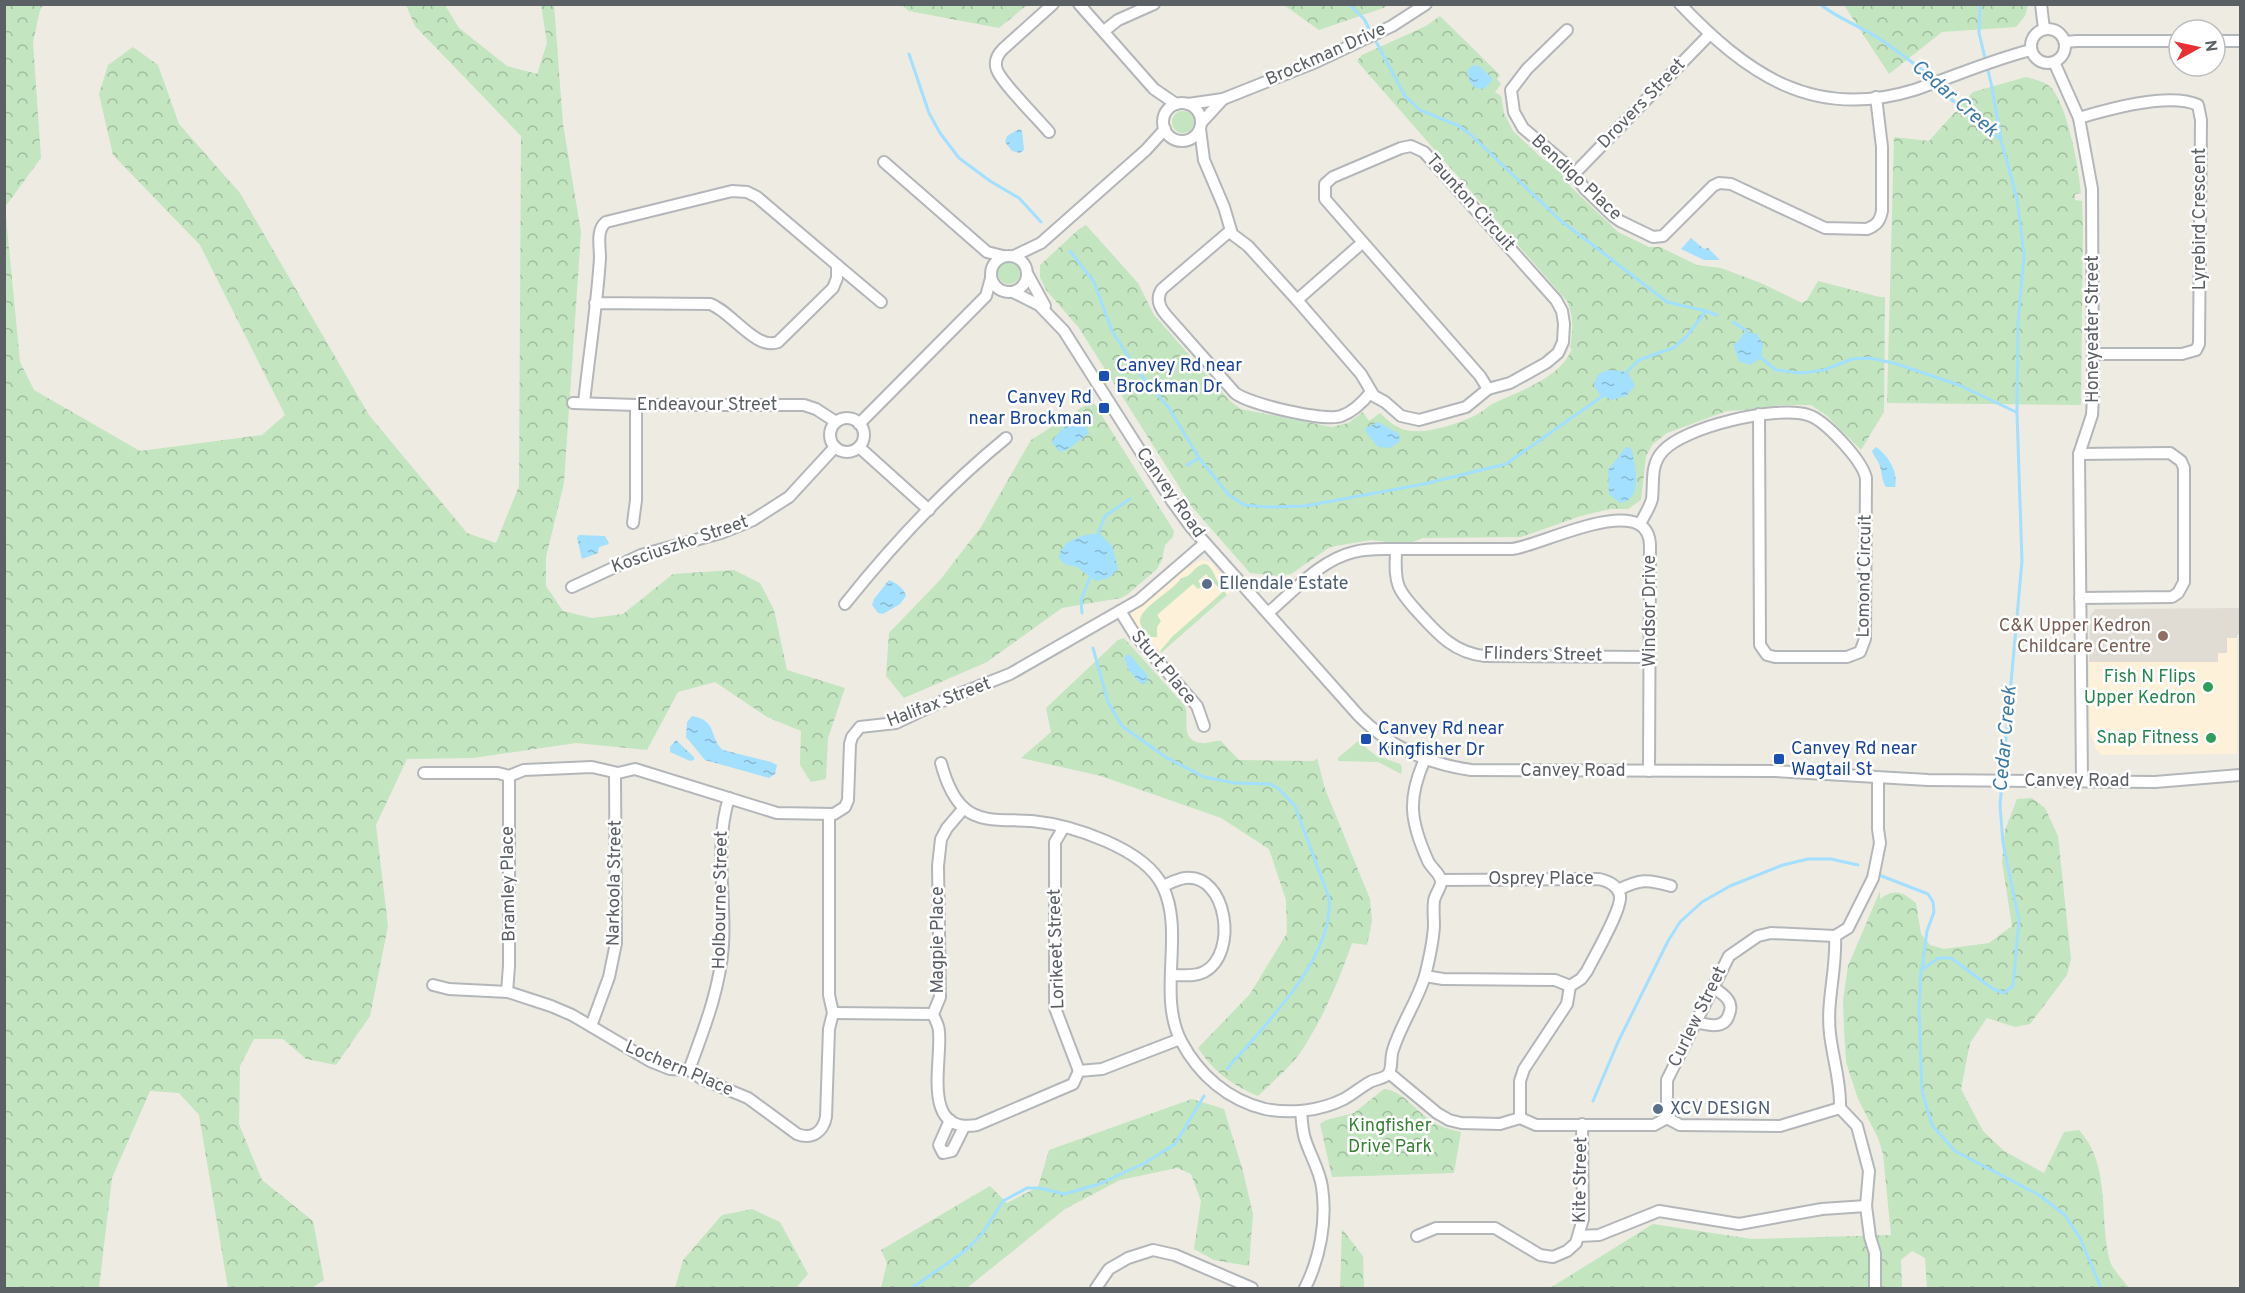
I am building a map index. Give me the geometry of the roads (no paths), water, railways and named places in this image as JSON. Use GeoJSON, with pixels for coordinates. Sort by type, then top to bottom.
{"type":"FeatureCollection","features":[{"type":"Feature","properties":{"kind":"street"},"geometry":{"type":"LineString","coordinates":[[1049,132],[1000,76],[996,63],[1003,49],[1053,4]]}},
{"type":"Feature","properties":{"kind":"street"},"geometry":{"type":"LineString","coordinates":[[1079,4],[1154,89],[1176,104],[1188,104],[1198,111],[1204,160],[1224,207],[1230,231],[1162,289],[1159,302],[1166,315],[1235,393],[1250,402],[1332,418],[1349,412],[1371,392]]}},
{"type":"Feature","properties":{"kind":"street"},"geometry":{"type":"LineString","coordinates":[[1104,31],[1118,20],[1154,4]]}},
{"type":"Feature","properties":{"kind":"street","name":"Brockman Drive"},"geometry":{"type":"LineString","coordinates":[[1188,104],[1223,99],[1354,44],[1392,26],[1426,4]]}},
{"type":"Feature","properties":{"kind":"street"},"geometry":{"type":"LineString","coordinates":[[1680,4],[1709,34],[1754,70],[1799,91],[1837,98],[1876,97],[1915,89],[2031,50]]}},
{"type":"Feature","properties":{"kind":"street"},"geometry":{"type":"LineString","coordinates":[[2042,4],[2044,28]]}},
{"type":"Feature","properties":{"kind":"street"},"geometry":{"type":"LineString","coordinates":[[2044,28],[2058,31],[2065,42],[2064,52],[2054,62],[2040,61],[2031,50],[2033,37],[2044,28]]}},
{"type":"Feature","properties":{"kind":"street","name":"Bendigo Place"},"geometry":{"type":"LineString","coordinates":[[1567,30],[1527,69],[1511,90],[1514,111],[1523,128],[1575,174],[1585,189],[1620,221],[1653,237],[1663,236],[1713,186],[1724,183],[1731,184],[1825,228],[1867,229],[1877,224],[1882,211],[1882,147],[1876,97]]}},
{"type":"Feature","properties":{"kind":"street","name":"Drovers Street"},"geometry":{"type":"LineString","coordinates":[[1575,174],[1709,34]]}},
{"type":"Feature","properties":{"kind":"street"},"geometry":{"type":"LineString","coordinates":[[2065,42],[2167,41]]}},
{"type":"Feature","properties":{"kind":"street","name":"Honeyeater Street"},"geometry":{"type":"LineString","coordinates":[[2054,62],[2079,118],[2090,171],[2093,207],[2092,415],[2079,454],[2082,781]]}},
{"type":"Feature","properties":{"kind":"street"},"geometry":{"type":"LineString","coordinates":[[1154,89],[1164,117],[1165,129],[1173,138],[1185,141],[1204,160]]}},
{"type":"Feature","properties":{"kind":"street","name":"Brockman Drive"},"geometry":{"type":"LineString","coordinates":[[1201,126],[1223,99]]}},
{"type":"Feature","properties":{"kind":"street","name":"Lyrebird Crescent"},"geometry":{"type":"LineString","coordinates":[[2079,118],[2140,102],[2185,102],[2198,105],[2201,120],[2199,344],[2196,350],[2182,354],[2094,354]]}},
{"type":"Feature","properties":{"kind":"street"},"geometry":{"type":"LineString","coordinates":[[1164,117],[1166,111],[1176,104]]}},
{"type":"Feature","properties":{"kind":"street"},"geometry":{"type":"LineString","coordinates":[[1185,141],[1191,139],[1201,126]]}},
{"type":"Feature","properties":{"kind":"street"},"geometry":{"type":"LineString","coordinates":[[986,297],[997,260],[1041,243],[1146,150],[1165,129]]}},
{"type":"Feature","properties":{"kind":"street"},"geometry":{"type":"LineString","coordinates":[[1146,150],[1173,138]]}},
{"type":"Feature","properties":{"kind":"street","name":"Taunton Circuit"},"geometry":{"type":"LineString","coordinates":[[1230,231],[1248,246],[1297,300],[1363,377],[1371,392],[1399,415],[1419,420],[1466,407],[1488,389],[1507,384],[1552,359],[1563,342],[1563,315],[1556,300],[1420,148],[1411,146],[1401,148],[1332,177],[1324,190],[1326,201],[1488,389]]}},
{"type":"Feature","properties":{"kind":"street"},"geometry":{"type":"LineString","coordinates":[[884,162],[987,252],[1020,259],[1027,272]]}},
{"type":"Feature","properties":{"kind":"street"},"geometry":{"type":"LineString","coordinates":[[837,265],[837,278],[833,288],[778,342],[773,344],[762,343],[719,308],[710,304],[595,303],[600,259],[600,232],[603,225],[611,221],[732,191],[747,192],[757,197],[881,302]]}},
{"type":"Feature","properties":{"kind":"street"},"geometry":{"type":"LineString","coordinates":[[859,424],[986,297],[1023,286],[1041,243]]}},
{"type":"Feature","properties":{"kind":"street"},"geometry":{"type":"LineString","coordinates":[[1297,300],[1362,243]]}},
{"type":"Feature","properties":{"kind":"street"},"geometry":{"type":"LineString","coordinates":[[987,252],[996,287],[1008,292]]}},
{"type":"Feature","properties":{"kind":"street","name":"Canvey Road"},"geometry":{"type":"LineString","coordinates":[[1027,272],[1049,313],[1071,341],[1175,506],[1205,543],[1365,722],[1395,745],[1425,759],[1471,770],[1774,771],[1975,780],[2177,781],[2241,775]]}},
{"type":"Feature","properties":{"kind":"street","name":"Canvey Road"},"geometry":{"type":"LineString","coordinates":[[1008,292],[1035,301],[1049,313]]}},
{"type":"Feature","properties":{"kind":"street","name":"Endeavour Street"},"geometry":{"type":"LineString","coordinates":[[595,303],[579,403],[804,405],[816,409],[836,422]]}},
{"type":"Feature","properties":{"kind":"street"},"geometry":{"type":"LineString","coordinates":[[633,523],[636,500],[636,405]]}},
{"type":"Feature","properties":{"kind":"street","name":"Lomond Circuit"},"geometry":{"type":"LineString","coordinates":[[1640,524],[1651,502],[1655,465],[1670,444],[1730,420],[1759,414],[1802,413],[1813,417],[1825,426],[1863,469],[1866,484],[1865,639],[1862,650],[1854,656],[1775,657],[1767,655],[1760,645],[1759,414]]}},
{"type":"Feature","properties":{"kind":"street"},"geometry":{"type":"LineString","coordinates":[[847,418],[859,424],[863,432],[859,447],[844,452],[835,447],[830,432],[836,422],[847,418]]}},
{"type":"Feature","properties":{"kind":"street"},"geometry":{"type":"LineString","coordinates":[[845,604],[875,567],[965,471],[1006,438]]}},
{"type":"Feature","properties":{"kind":"street","name":"Kosciuszko Street"},"geometry":{"type":"LineString","coordinates":[[572,587],[640,555],[721,533],[753,520],[789,497],[835,447]]}},
{"type":"Feature","properties":{"kind":"street"},"geometry":{"type":"LineString","coordinates":[[859,447],[929,510]]}},
{"type":"Feature","properties":{"kind":"street"},"geometry":{"type":"LineString","coordinates":[[2079,454],[2170,453],[2181,461],[2184,468],[2184,582],[2178,593],[2172,597],[2080,598]]}},
{"type":"Feature","properties":{"kind":"street"},"geometry":{"type":"LineString","coordinates":[[1268,613],[1317,571],[1335,559],[1361,550],[1512,549],[1527,547],[1606,521],[1628,520],[1640,524]]}},
{"type":"Feature","properties":{"kind":"street","name":"Windsor Drive"},"geometry":{"type":"LineString","coordinates":[[1640,524],[1648,531],[1650,542],[1649,771]]}},
{"type":"Feature","properties":{"kind":"street","name":"Halifax Street"},"geometry":{"type":"LineString","coordinates":[[829,814],[840,811],[848,800],[850,744],[852,736],[860,727],[896,723],[949,698],[1002,679],[1145,595],[1205,543]]}},
{"type":"Feature","properties":{"kind":"street","name":"Flinders Street"},"geometry":{"type":"LineString","coordinates":[[1396,549],[1396,575],[1400,589],[1434,630],[1460,650],[1485,656],[1650,657]]}},
{"type":"Feature","properties":{"kind":"street","name":"Sturt Place"},"geometry":{"type":"LineString","coordinates":[[1120,611],[1135,635],[1197,706],[1204,726]]}},
{"type":"Feature","properties":{"kind":"street"},"geometry":{"type":"LineString","coordinates":[[1389,1073],[1394,1046],[1425,976],[1433,933],[1434,900],[1441,880],[1427,859],[1413,814],[1414,789],[1425,759]]}},
{"type":"Feature","properties":{"kind":"street"},"geometry":{"type":"LineString","coordinates":[[941,763],[945,780],[964,808],[982,817],[1064,826],[1125,850],[1142,862],[1163,886],[1169,904],[1171,1004],[1180,1039],[1200,1070],[1228,1094],[1262,1108],[1301,1111],[1339,1101],[1389,1073]]}},
{"type":"Feature","properties":{"kind":"street"},"geometry":{"type":"LineString","coordinates":[[424,774],[498,773],[509,776],[524,770],[592,767],[615,773],[635,769],[777,813],[829,814]]}},
{"type":"Feature","properties":{"kind":"street","name":"Narkoola Street"},"geometry":{"type":"LineString","coordinates":[[591,1026],[609,977],[616,943],[615,773]]}},
{"type":"Feature","properties":{"kind":"street","name":"Bramley Place"},"geometry":{"type":"LineString","coordinates":[[507,992],[510,966],[509,776]]}},
{"type":"Feature","properties":{"kind":"street"},"geometry":{"type":"LineString","coordinates":[[1875,1288],[1875,1253],[1870,1237],[1866,1206],[1869,1171],[1857,1126],[1840,1108],[1841,1092],[1830,1034],[1829,1000],[1836,956],[1835,936],[1848,928],[1873,878],[1880,843],[1878,777]]}},
{"type":"Feature","properties":{"kind":"street","name":"Holbourne Street"},"geometry":{"type":"LineString","coordinates":[[689,1070],[711,1011],[721,964],[722,821],[729,798]]}},
{"type":"Feature","properties":{"kind":"street","name":"Magpie Place"},"geometry":{"type":"LineString","coordinates":[[946,1116],[937,1095],[939,1032],[933,1014],[939,997],[939,866],[941,839],[964,808]]}},
{"type":"Feature","properties":{"kind":"street","name":"Lochern Place"},"geometry":{"type":"LineString","coordinates":[[433,985],[448,989],[507,992],[551,1006],[591,1026],[650,1061],[670,1069],[689,1070],[702,1079],[753,1101],[797,1134],[806,1136],[815,1134],[822,1128],[826,1117],[828,1029],[833,1013],[828,995],[829,814]]}},
{"type":"Feature","properties":{"kind":"street","name":"Lorikeet Street"},"geometry":{"type":"LineString","coordinates":[[1064,826],[1055,842],[1055,1008],[1079,1071]]}},
{"type":"Feature","properties":{"kind":"street"},"geometry":{"type":"LineString","coordinates":[[1163,886],[1184,878],[1193,878],[1207,884],[1219,903],[1226,926],[1222,948],[1210,968],[1193,975],[1171,975]]}},
{"type":"Feature","properties":{"kind":"street","name":"Osprey Place"},"geometry":{"type":"LineString","coordinates":[[1441,880],[1599,879],[1609,881],[1618,890],[1635,882],[1646,880],[1671,886]]}},
{"type":"Feature","properties":{"kind":"street"},"geometry":{"type":"LineString","coordinates":[[1520,1118],[1522,1075],[1566,1004],[1570,986],[1581,979],[1587,971],[1617,910],[1620,900],[1618,890]]}},
{"type":"Feature","properties":{"kind":"street","name":"Curlew Street"},"geometry":{"type":"LineString","coordinates":[[1667,1118],[1667,1080],[1729,956],[1758,936],[1771,933],[1835,936]]}},
{"type":"Feature","properties":{"kind":"street"},"geometry":{"type":"LineString","coordinates":[[1425,976],[1443,979],[1555,980],[1570,986]]}},
{"type":"Feature","properties":{"kind":"street"},"geometry":{"type":"LineString","coordinates":[[1696,1022],[1714,1026],[1721,1024],[1729,1016],[1728,999],[1713,987]]}},
{"type":"Feature","properties":{"kind":"street"},"geometry":{"type":"LineString","coordinates":[[833,1013],[933,1014]]}},
{"type":"Feature","properties":{"kind":"street"},"geometry":{"type":"LineString","coordinates":[[964,1127],[952,1151],[943,1153],[939,1148],[939,1142],[946,1116],[964,1127],[977,1125],[1073,1084],[1079,1071],[1102,1068],[1180,1039]]}},
{"type":"Feature","properties":{"kind":"street"},"geometry":{"type":"LineString","coordinates":[[1389,1073],[1437,1113],[1449,1120],[1461,1123],[1500,1124],[1520,1118],[1536,1125],[1654,1125],[1667,1118],[1680,1125],[1780,1126],[1840,1108]]}},
{"type":"Feature","properties":{"kind":"street"},"geometry":{"type":"LineString","coordinates":[[1301,1111],[1304,1137],[1322,1186],[1323,1196],[1319,1247],[1312,1275],[1305,1288]]}},
{"type":"Feature","properties":{"kind":"street","name":"Kite Street"},"geometry":{"type":"LineString","coordinates":[[1417,1236],[1436,1228],[1495,1228],[1540,1255],[1553,1257],[1567,1251],[1576,1243],[1583,1219],[1582,1124]]}},
{"type":"Feature","properties":{"kind":"street"},"geometry":{"type":"LineString","coordinates":[[1579,1236],[1599,1235],[1659,1211],[1739,1224],[1822,1209],[1866,1206]]}},
{"type":"Feature","properties":{"kind":"street"},"geometry":{"type":"LineString","coordinates":[[1096,1288],[1109,1269],[1128,1258],[1153,1250],[1175,1255],[1252,1288]]}},
{"type":"Feature","properties":{"kind":"water"},"geometry":{"type":"Polygon","coordinates":[[[1473,65],[1479,66],[1492,78],[1484,89],[1475,88],[1470,82],[1467,71],[1473,65]]]}},
{"type":"Feature","properties":{"kind":"water"},"geometry":{"type":"Polygon","coordinates":[[[1019,129],[1022,131],[1024,150],[1020,153],[1012,151],[1005,142],[1007,136],[1019,129]]]}},
{"type":"Feature","properties":{"kind":"water"},"geometry":{"type":"Polygon","coordinates":[[[1691,238],[1704,249],[1708,248],[1720,260],[1704,260],[1681,249],[1691,238]]]}},
{"type":"Feature","properties":{"kind":"water"},"geometry":{"type":"Polygon","coordinates":[[[1749,332],[1757,334],[1763,344],[1761,358],[1750,365],[1739,361],[1733,344],[1749,332]]]}},
{"type":"Feature","properties":{"kind":"water"},"geometry":{"type":"Polygon","coordinates":[[[1610,370],[1623,371],[1630,376],[1635,386],[1626,396],[1612,400],[1600,395],[1594,386],[1599,375],[1610,370]]]}},
{"type":"Feature","properties":{"kind":"water"},"geometry":{"type":"Polygon","coordinates":[[[1077,420],[1084,423],[1089,433],[1067,450],[1060,452],[1052,443],[1056,435],[1077,420]]]}},
{"type":"Feature","properties":{"kind":"water"},"geometry":{"type":"Polygon","coordinates":[[[1378,422],[1399,434],[1400,441],[1390,448],[1378,447],[1365,431],[1367,427],[1378,422]]]}},
{"type":"Feature","properties":{"kind":"water"},"geometry":{"type":"Polygon","coordinates":[[[1626,447],[1631,448],[1636,480],[1632,495],[1628,500],[1620,503],[1609,494],[1608,470],[1626,447]]]}},
{"type":"Feature","properties":{"kind":"water"},"geometry":{"type":"Polygon","coordinates":[[[1876,447],[1892,465],[1895,487],[1885,485],[1880,466],[1872,451],[1876,447]]]}},
{"type":"Feature","properties":{"kind":"water"},"geometry":{"type":"Polygon","coordinates":[[[1091,534],[1100,534],[1112,546],[1118,569],[1109,578],[1096,581],[1077,567],[1064,564],[1059,558],[1066,544],[1091,534]]]}},
{"type":"Feature","properties":{"kind":"water"},"geometry":{"type":"Polygon","coordinates":[[[579,535],[605,536],[609,544],[599,547],[598,553],[582,559],[577,538],[579,535]]]}},
{"type":"Feature","properties":{"kind":"water"},"geometry":{"type":"Polygon","coordinates":[[[889,580],[899,586],[906,596],[900,604],[883,614],[878,613],[872,605],[874,599],[889,580]]]}},
{"type":"Feature","properties":{"kind":"water"},"geometry":{"type":"Polygon","coordinates":[[[1129,654],[1148,676],[1146,684],[1140,683],[1128,669],[1124,657],[1129,654]]]}},
{"type":"Feature","properties":{"kind":"water"},"geometry":{"type":"Polygon","coordinates":[[[692,716],[706,721],[723,750],[771,762],[777,765],[775,774],[769,778],[705,760],[686,737],[687,722],[692,716]]]}},
{"type":"Feature","properties":{"kind":"water"},"geometry":{"type":"Polygon","coordinates":[[[676,740],[694,757],[694,760],[690,761],[670,752],[670,747],[676,740]]]}},
{"type":"Feature","properties":{"kind":"waterway"},"geometry":{"type":"LineString","coordinates":[[1349,4],[1364,19],[1405,96],[1420,110],[1459,126],[1470,134],[1560,220],[1667,302],[1706,311]]}},
{"type":"Feature","properties":{"kind":"waterway","name":"Cedar Creek"},"geometry":{"type":"LineString","coordinates":[[1820,4],[1878,38],[1936,80]]}},
{"type":"Feature","properties":{"kind":"waterway"},"geometry":{"type":"LineString","coordinates":[[1980,4],[1979,33],[2001,138]]}},
{"type":"Feature","properties":{"kind":"waterway"},"geometry":{"type":"LineString","coordinates":[[909,54],[929,113],[940,133],[959,158],[990,181],[1019,198],[1041,222]]}},
{"type":"Feature","properties":{"kind":"waterway","name":"Cedar Creek"},"geometry":{"type":"LineString","coordinates":[[1941,85],[1952,100],[2001,140],[2017,199],[2024,255],[2018,323],[2017,413],[2022,561],[2000,805],[2003,843],[2019,920],[2013,986],[2004,993],[1993,989],[1951,958],[1939,958],[1921,970],[1919,1008],[1922,1091],[1932,1125],[1955,1151],[2039,1195],[2065,1215],[2080,1238],[2101,1288]]}},
{"type":"Feature","properties":{"kind":"waterway"},"geometry":{"type":"LineString","coordinates":[[1070,251],[1094,282],[1112,331],[1140,374],[1169,408],[1199,458]]}},
{"type":"Feature","properties":{"kind":"waterway"},"geometry":{"type":"LineString","coordinates":[[1624,375],[1639,360],[1673,348],[1686,337],[1706,311],[1717,315]]}},
{"type":"Feature","properties":{"kind":"waterway"},"geometry":{"type":"LineString","coordinates":[[1733,322],[1746,330],[1748,334]]}},
{"type":"Feature","properties":{"kind":"waterway"},"geometry":{"type":"LineString","coordinates":[[1759,356],[1776,370],[1802,373],[1824,370],[1852,359],[1870,358],[1897,364],[1959,385],[2016,412]]}},
{"type":"Feature","properties":{"kind":"waterway"},"geometry":{"type":"LineString","coordinates":[[1187,465],[1199,458],[1228,494],[1244,505],[1305,506],[1424,484],[1506,464],[1604,395]]}},
{"type":"Feature","properties":{"kind":"waterway"},"geometry":{"type":"LineString","coordinates":[[1097,536],[1105,516],[1130,499]]}},
{"type":"Feature","properties":{"kind":"waterway"},"geometry":{"type":"LineString","coordinates":[[1082,613],[1081,600],[1091,575]]}},
{"type":"Feature","properties":{"kind":"waterway"},"geometry":{"type":"LineString","coordinates":[[1093,648],[1108,702],[1122,726],[1167,758],[1204,777],[1235,783],[1270,784],[1279,789],[1295,806],[1329,898],[1328,921],[1321,944],[1309,967],[1277,1012],[1227,1069]]}},
{"type":"Feature","properties":{"kind":"waterway"},"geometry":{"type":"LineString","coordinates":[[1593,1101],[1618,1042],[1668,941],[1680,922],[1702,902],[1730,886],[1783,865],[1808,859],[1831,859],[1858,865]]}},
{"type":"Feature","properties":{"kind":"waterway"},"geometry":{"type":"LineString","coordinates":[[1879,875],[1928,894],[1933,902],[1934,912],[1927,931],[1922,969]]}},
{"type":"Feature","properties":{"kind":"waterway"},"geometry":{"type":"LineString","coordinates":[[912,1288],[965,1251],[982,1234],[1003,1201],[1027,1188],[1039,1188],[1065,1194],[1099,1184],[1145,1163],[1175,1144],[1204,1096]]}},
{"type":"Feature","properties":{"kind":"place","name":"Canvey Rd near Brockman Dr"},"geometry":{"type":"Point","coordinates":[1104,376]}},
{"type":"Feature","properties":{"kind":"place","name":"Canvey Rd near Brockman"},"geometry":{"type":"Point","coordinates":[1104,408]}},
{"type":"Feature","properties":{"kind":"place","name":"Ellendale Estate"},"geometry":{"type":"Point","coordinates":[1207,584]}},
{"type":"Feature","properties":{"kind":"place","name":"C&K Upper Kedron Childcare Centre"},"geometry":{"type":"Point","coordinates":[2163,636]}},
{"type":"Feature","properties":{"kind":"place","name":"Fish N Flips Upper Kedron"},"geometry":{"type":"Point","coordinates":[2208,687]}},
{"type":"Feature","properties":{"kind":"place","name":"Snap Fitness"},"geometry":{"type":"Point","coordinates":[2211,738]}},
{"type":"Feature","properties":{"kind":"place","name":"Canvey Rd near Kingfisher Dr"},"geometry":{"type":"Point","coordinates":[1366,739]}},
{"type":"Feature","properties":{"kind":"place","name":"Canvey Rd near Wagtail St"},"geometry":{"type":"Point","coordinates":[1779,759]}},
{"type":"Feature","properties":{"kind":"place","name":"XCV DESIGN"},"geometry":{"type":"Point","coordinates":[1658,1109]}},
{"type":"Feature","properties":{"kind":"park label","name":"Kingfisher Drive Park"},"geometry":{"type":"Point","coordinates":[1390,1136]}}]}
